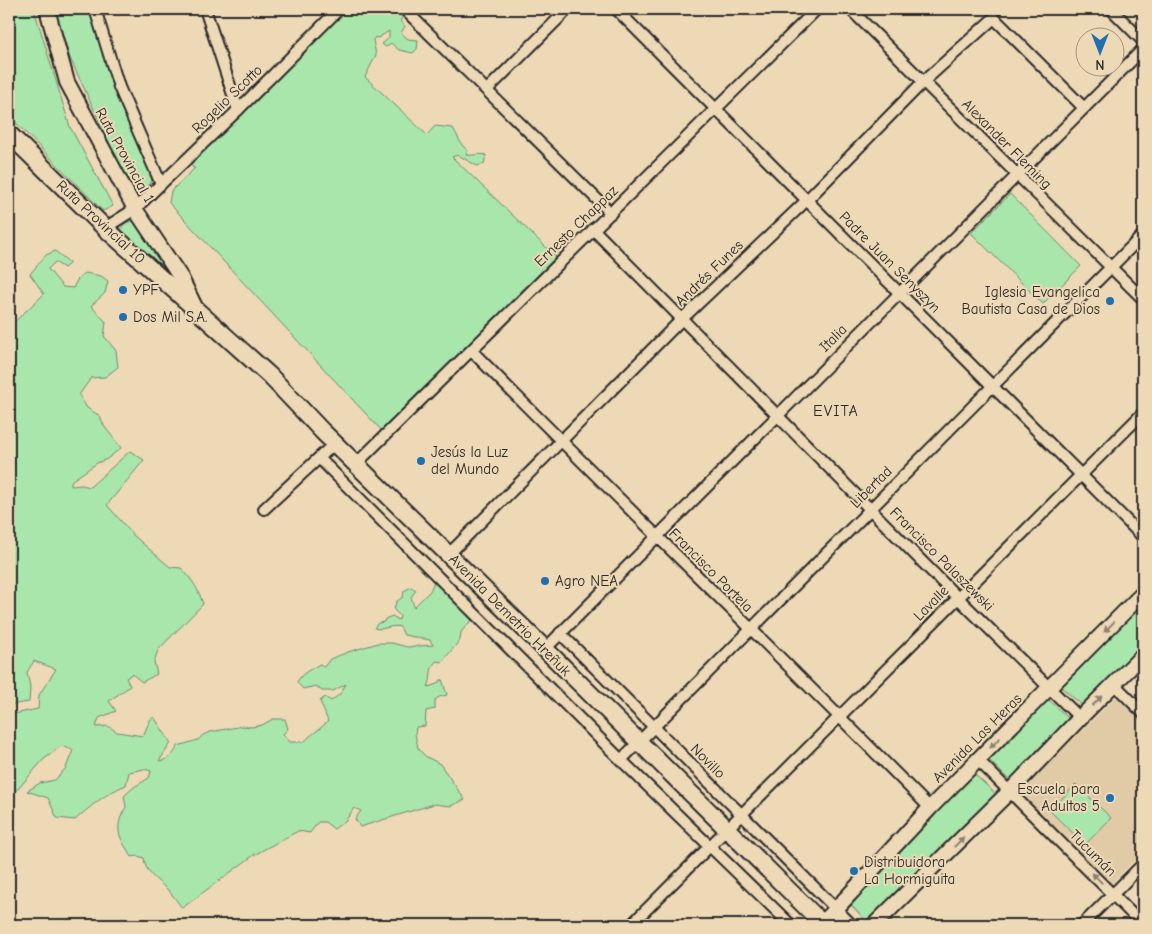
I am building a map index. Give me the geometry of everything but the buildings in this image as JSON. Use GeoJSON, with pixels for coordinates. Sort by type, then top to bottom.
{"type":"FeatureCollection","features":[{"type":"Feature","properties":{"kind":"main road","name":"Ruta Provincial 1"},"geometry":{"type":"LineString","coordinates":[[47,9],[67,82],[135,209],[181,278],[196,308]]}},
{"type":"Feature","properties":{"kind":"main road","name":"Ruta Provincial 10"},"geometry":{"type":"LineString","coordinates":[[9,134],[105,228],[196,308]]}},
{"type":"Feature","properties":{"kind":"main road","name":"Avenida Demetrio Hreñuk"},"geometry":{"type":"LineString","coordinates":[[196,308],[270,376],[356,464],[822,925]]}},
{"type":"Feature","properties":{"kind":"main road","name":"Avenida Las Heras"},"geometry":{"type":"LineString","coordinates":[[822,925],[930,808],[1143,593]]}},
{"type":"Feature","properties":{"kind":"main road"},"geometry":{"type":"LineString","coordinates":[[874,925],[1010,791],[1143,655]]}},
{"type":"Feature","properties":{"kind":"street"},"geometry":{"type":"LineString","coordinates":[[95,9],[119,87],[161,184]]}},
{"type":"Feature","properties":{"kind":"street"},"geometry":{"type":"LineString","coordinates":[[205,9],[238,110]]}},
{"type":"Feature","properties":{"kind":"street","name":"Rogelio Scotto"},"geometry":{"type":"LineString","coordinates":[[105,228],[135,209],[339,9]]}},
{"type":"Feature","properties":{"kind":"street"},"geometry":{"type":"LineString","coordinates":[[404,9],[612,213]]}},
{"type":"Feature","properties":{"kind":"street"},"geometry":{"type":"LineString","coordinates":[[487,90],[568,9]]}},
{"type":"Feature","properties":{"kind":"street","name":"Padre Juan Senyszyn"},"geometry":{"type":"LineString","coordinates":[[616,9],[1143,537]]}},
{"type":"Feature","properties":{"kind":"street","name":"Ernesto Chappaz"},"geometry":{"type":"LineString","coordinates":[[356,464],[472,352],[593,229],[612,213],[817,9]]}},
{"type":"Feature","properties":{"kind":"street","name":"Alexander Fleming"},"geometry":{"type":"LineString","coordinates":[[850,9],[1143,299]]}},
{"type":"Feature","properties":{"kind":"street"},"geometry":{"type":"LineString","coordinates":[[1111,9],[1143,41]]}},
{"type":"Feature","properties":{"kind":"street","name":"Andrés Funes"},"geometry":{"type":"LineString","coordinates":[[449,554],[682,319],[807,200],[923,82],[994,18],[1084,108]]}},
{"type":"Feature","properties":{"kind":"street","name":"Italia"},"geometry":{"type":"LineString","coordinates":[[545,649],[1143,49]]}},
{"type":"Feature","properties":{"kind":"street","name":"Francisco Palaszewski"},"geometry":{"type":"LineString","coordinates":[[593,229],[958,598],[1080,718]]}},
{"type":"Feature","properties":{"kind":"street","name":"Libertad"},"geometry":{"type":"LineString","coordinates":[[621,760],[1143,235]]}},
{"type":"Feature","properties":{"kind":"street","name":"Francisco Portela"},"geometry":{"type":"LineString","coordinates":[[472,352],[930,808]]}},
{"type":"Feature","properties":{"kind":"street","name":"Lavalle"},"geometry":{"type":"LineString","coordinates":[[631,925],[1143,413]]}},
{"type":"Feature","properties":{"kind":"street"},"geometry":{"type":"LineString","coordinates":[[264,509],[335,443]]}},
{"type":"Feature","properties":{"kind":"street"},"geometry":{"type":"LineString","coordinates":[[319,458],[621,760],[791,925]]}},
{"type":"Feature","properties":{"kind":"street","name":"Novillo"},"geometry":{"type":"LineString","coordinates":[[560,633],[852,925]]}},
{"type":"Feature","properties":{"kind":"street"},"geometry":{"type":"LineString","coordinates":[[1114,684],[1143,713]]}},
{"type":"Feature","properties":{"kind":"street","name":"Tucumán"},"geometry":{"type":"LineString","coordinates":[[978,760],[1143,925]]}},
{"type":"Feature","properties":{"kind":"street"},"geometry":{"type":"LineString","coordinates":[[1082,925],[1143,864]]}},
{"type":"Feature","properties":{"kind":"shaded area"},"geometry":{"type":"Polygon","coordinates":[[[1117,696],[1143,722],[1143,851],[1112,883],[1020,792],[1117,696]]]}},
{"type":"Feature","properties":{"kind":"green space"},"geometry":{"type":"Polygon","coordinates":[[[9,9],[34,9],[70,127],[113,206],[103,211],[9,116],[9,9]]]}},
{"type":"Feature","properties":{"kind":"green space"},"geometry":{"type":"Polygon","coordinates":[[[54,9],[91,9],[152,180],[146,191],[139,192],[129,185],[70,58],[54,9]]]}},
{"type":"Feature","properties":{"kind":"green space"},"geometry":{"type":"Polygon","coordinates":[[[347,9],[396,9],[403,16],[400,21],[405,26],[401,33],[408,39],[418,40],[417,49],[413,53],[399,50],[391,43],[386,47],[382,44],[389,38],[389,31],[378,38],[375,37],[373,40],[376,55],[365,77],[427,135],[435,126],[453,128],[462,145],[468,151],[466,155],[486,155],[484,164],[477,166],[458,155],[452,157],[556,257],[381,430],[169,203],[171,191],[195,168],[190,163],[347,9]]]}},
{"type":"Feature","properties":{"kind":"green space"},"geometry":{"type":"Polygon","coordinates":[[[1010,194],[1081,266],[1043,304],[971,233],[1010,194]]]}},
{"type":"Feature","properties":{"kind":"green space"},"geometry":{"type":"Polygon","coordinates":[[[133,221],[138,225],[176,277],[121,231],[125,224],[133,221]]]}},
{"type":"Feature","properties":{"kind":"green space"},"geometry":{"type":"Polygon","coordinates":[[[55,251],[70,263],[64,268],[55,262],[48,269],[63,287],[73,288],[77,280],[85,273],[101,276],[108,281],[105,293],[91,306],[106,322],[104,336],[116,351],[118,367],[105,377],[91,378],[79,395],[87,408],[100,416],[104,426],[121,448],[71,481],[71,486],[82,485],[90,487],[130,451],[144,460],[107,505],[134,536],[170,567],[181,568],[189,576],[203,604],[158,650],[154,662],[157,674],[142,682],[132,674],[126,678],[130,686],[109,701],[116,711],[99,718],[96,727],[108,726],[117,732],[143,736],[150,720],[154,717],[171,743],[159,761],[165,760],[178,746],[198,740],[210,732],[243,726],[262,725],[273,719],[285,719],[288,729],[283,734],[290,742],[304,742],[328,721],[320,701],[325,697],[331,701],[340,694],[346,684],[333,691],[322,691],[316,686],[303,689],[297,682],[301,676],[320,664],[324,667],[330,659],[378,643],[392,643],[407,647],[433,645],[430,640],[404,635],[400,627],[374,628],[378,623],[384,622],[385,619],[392,616],[399,620],[400,616],[394,610],[396,602],[403,597],[404,591],[411,587],[416,590],[411,597],[414,607],[430,591],[435,579],[458,597],[470,597],[478,613],[461,632],[460,640],[442,662],[436,661],[431,671],[428,687],[437,684],[442,679],[447,695],[435,700],[435,709],[426,711],[425,726],[416,727],[415,734],[418,748],[425,756],[440,764],[465,800],[450,806],[434,804],[360,827],[355,819],[361,811],[354,808],[346,820],[334,829],[325,822],[318,822],[310,833],[298,831],[254,855],[182,908],[169,891],[149,872],[144,858],[132,857],[119,833],[120,821],[126,807],[124,796],[149,778],[151,771],[144,769],[129,772],[126,785],[105,796],[75,820],[57,818],[48,798],[27,791],[40,783],[55,780],[66,768],[73,750],[61,746],[42,761],[18,789],[9,795],[9,715],[38,709],[39,695],[56,669],[34,661],[27,672],[30,687],[29,702],[9,705],[9,327],[44,294],[30,274],[46,255],[55,251]]]}},
{"type":"Feature","properties":{"kind":"green space"},"geometry":{"type":"Polygon","coordinates":[[[1143,602],[1143,645],[1082,705],[1061,687],[1143,602]]]}},
{"type":"Feature","properties":{"kind":"green space"},"geometry":{"type":"Polygon","coordinates":[[[1047,698],[1069,719],[1010,781],[989,760],[1047,698]]]}},
{"type":"Feature","properties":{"kind":"green space"},"geometry":{"type":"Polygon","coordinates":[[[973,773],[998,796],[869,924],[848,902],[973,773]]]}},
{"type":"Feature","properties":{"kind":"green space"},"geometry":{"type":"Polygon","coordinates":[[[1076,784],[1111,818],[1085,845],[1050,811],[1076,784]]]}},
{"type":"Feature","properties":{"kind":"place","name":"YPF"},"geometry":{"type":"Point","coordinates":[123,290]}},
{"type":"Feature","properties":{"kind":"place","name":"Iglesia Evangelica Bautista Casa de Dios"},"geometry":{"type":"Point","coordinates":[1110,301]}},
{"type":"Feature","properties":{"kind":"place","name":"Dos Mil S.A."},"geometry":{"type":"Point","coordinates":[123,317]}},
{"type":"Feature","properties":{"kind":"place","name":"Jesús la Luz del Mundo"},"geometry":{"type":"Point","coordinates":[421,461]}},
{"type":"Feature","properties":{"kind":"place","name":"Agro NEA"},"geometry":{"type":"Point","coordinates":[545,581]}},
{"type":"Feature","properties":{"kind":"place","name":"Escuela para Adultos 5"},"geometry":{"type":"Point","coordinates":[1110,798]}},
{"type":"Feature","properties":{"kind":"place","name":"Distribuidora La Hormiguita"},"geometry":{"type":"Point","coordinates":[854,871]}},
{"type":"Feature","properties":{"kind":"district","name":"EVITA"},"geometry":{"type":"Point","coordinates":[836,410]}}]}
